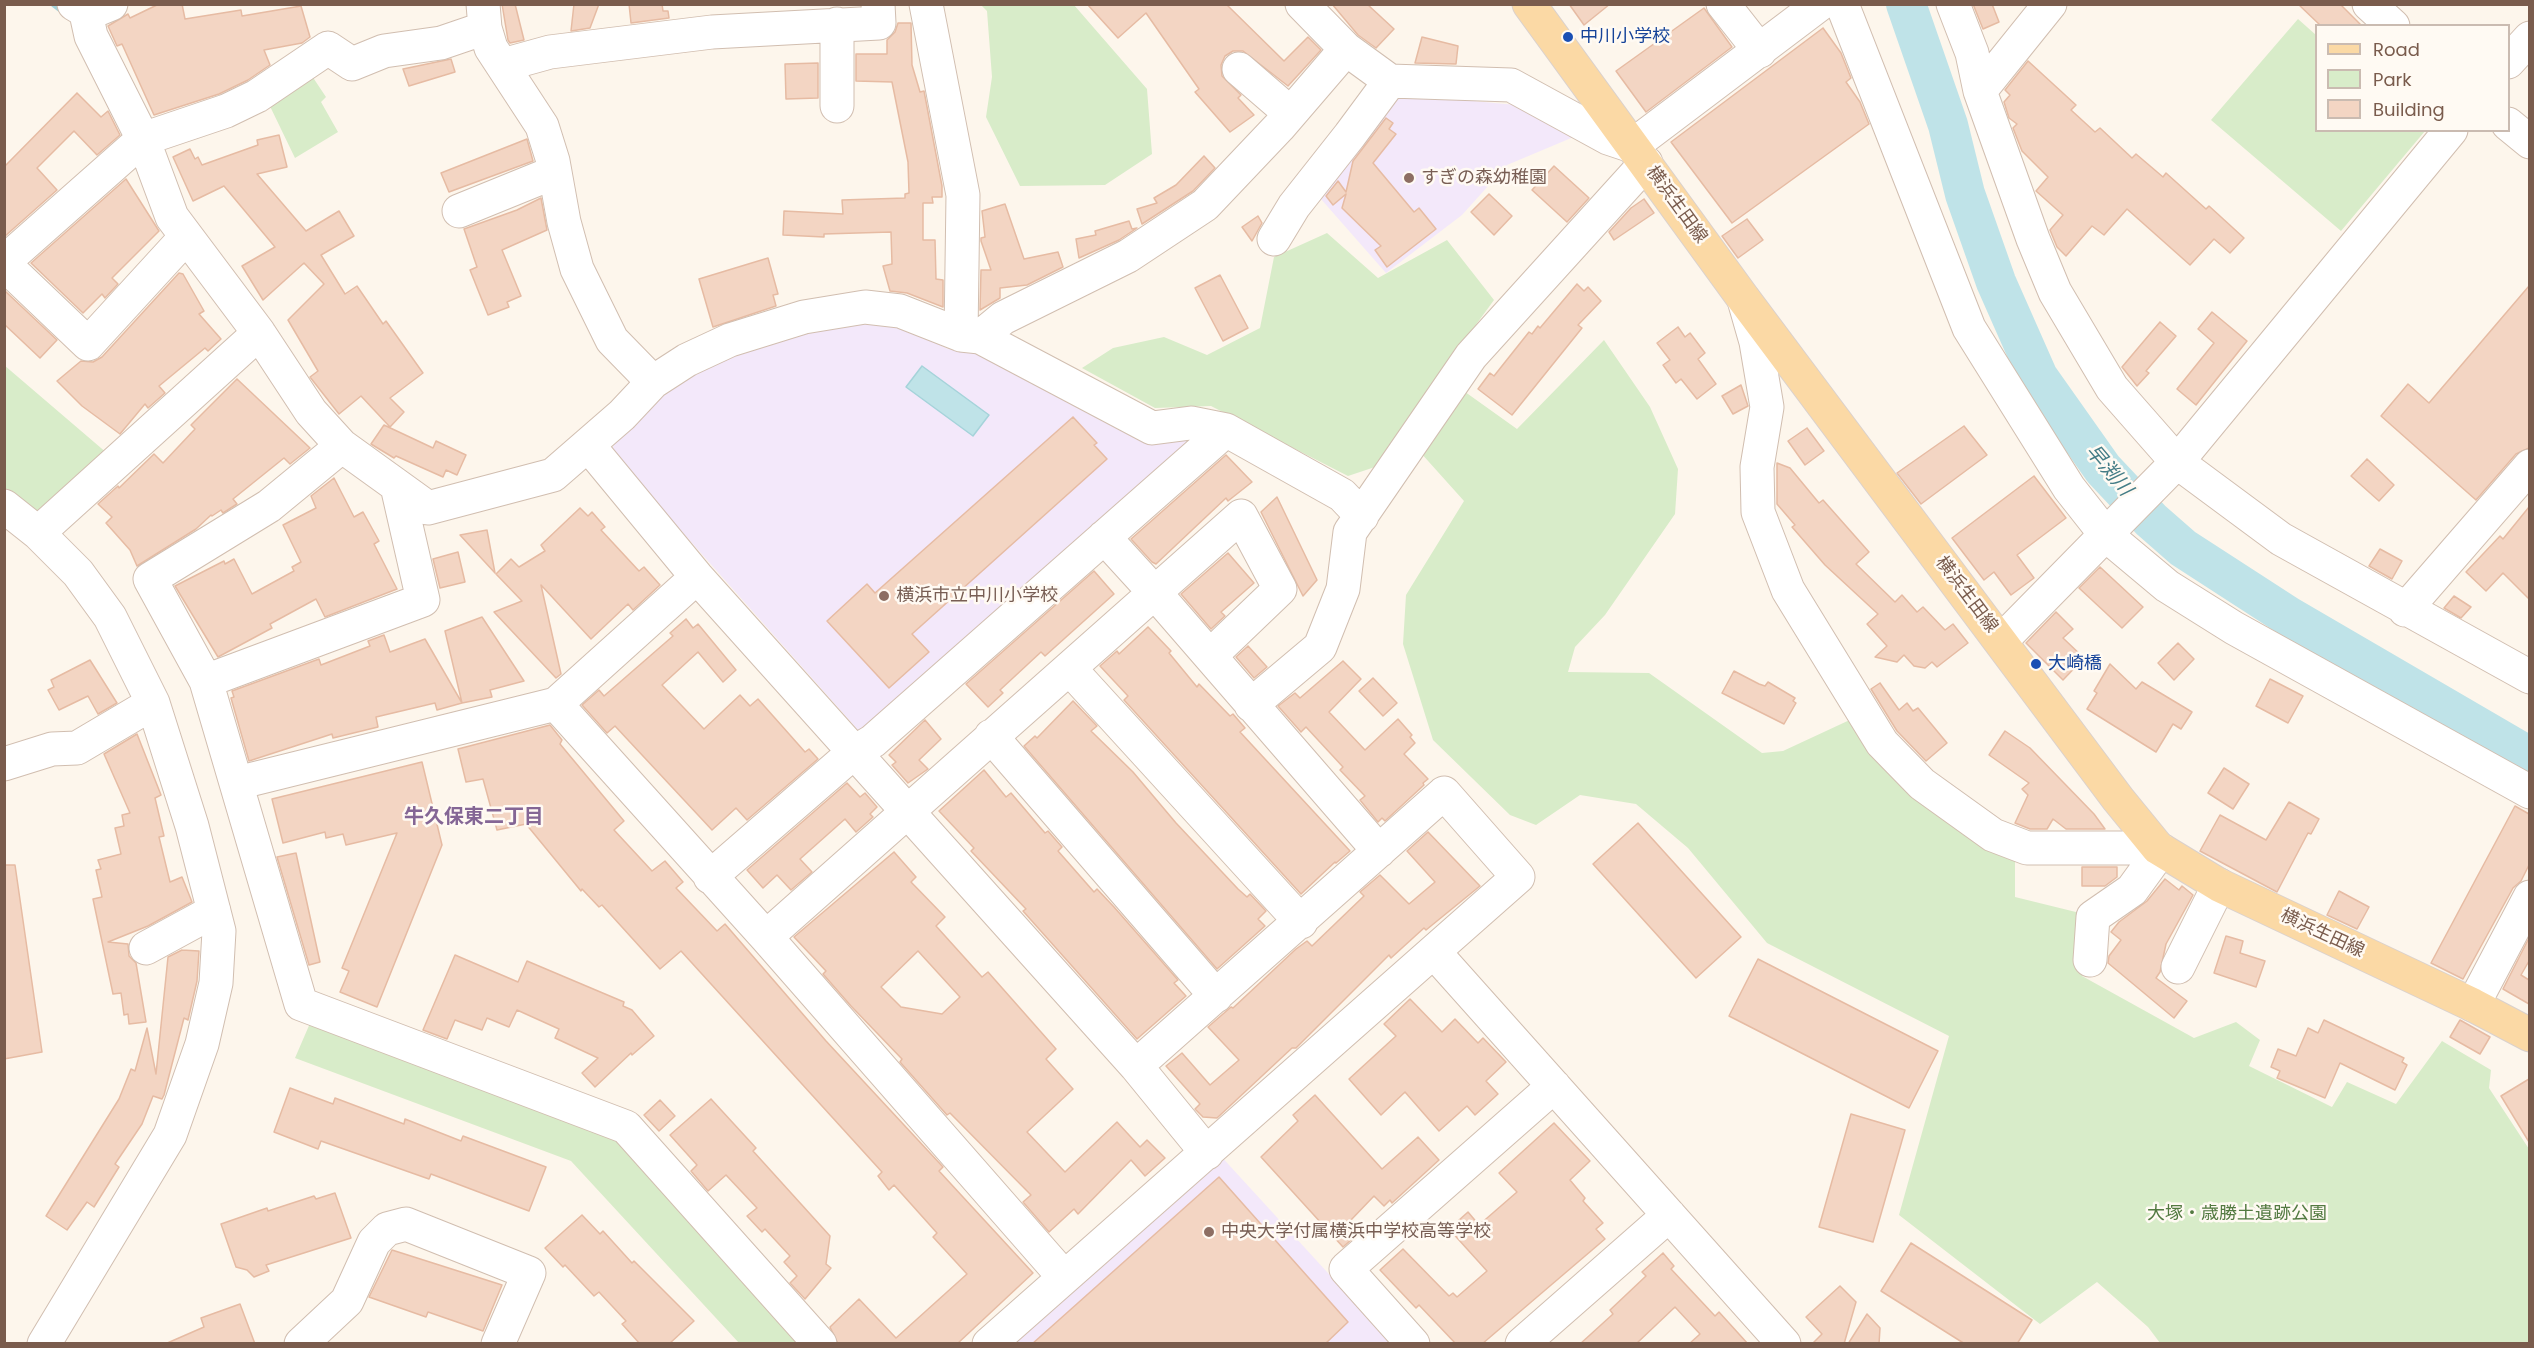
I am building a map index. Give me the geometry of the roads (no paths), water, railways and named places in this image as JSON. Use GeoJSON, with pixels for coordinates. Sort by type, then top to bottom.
{"type":"FeatureCollection","features":[{"type":"Feature","properties":{"kind":"main road","name":"横浜生田線"},"geometry":{"type":"LineString","coordinates":[[1529,4],[1743,298],[2118,799],[2159,849],[2219,885],[2526,1028]]}},
{"type":"Feature","properties":{"kind":"street"},"geometry":{"type":"LineString","coordinates":[[503,65],[562,50],[712,32],[879,23],[878,4]]}},
{"type":"Feature","properties":{"kind":"street"},"geometry":{"type":"LineString","coordinates":[[926,4],[963,195],[970,336]]}},
{"type":"Feature","properties":{"kind":"street"},"geometry":{"type":"LineString","coordinates":[[1302,4],[1346,49],[1390,81],[1511,85],[1639,154]]}},
{"type":"Feature","properties":{"kind":"street"},"geometry":{"type":"LineString","coordinates":[[1723,4],[1760,51]]}},
{"type":"Feature","properties":{"kind":"street"},"geometry":{"type":"LineString","coordinates":[[1251,705],[1320,647],[1343,589],[1350,532],[1413,437],[1471,356],[1639,154],[1760,51],[1820,4]]}},
{"type":"Feature","properties":{"kind":"street"},"geometry":{"type":"LineString","coordinates":[[1842,4],[1969,328],[2069,488],[2109,532],[2167,586],[2234,628],[2529,792]]}},
{"type":"Feature","properties":{"kind":"street"},"geometry":{"type":"LineString","coordinates":[[1953,4],[1972,53],[1980,92],[2012,185],[2055,292],[2112,388],[2174,464],[2281,539],[2529,677]]}},
{"type":"Feature","properties":{"kind":"street"},"geometry":{"type":"LineString","coordinates":[[1980,92],[2050,4]]}},
{"type":"Feature","properties":{"kind":"street"},"geometry":{"type":"LineString","coordinates":[[2369,4],[2391,24]]}},
{"type":"Feature","properties":{"kind":"street"},"geometry":{"type":"LineString","coordinates":[[88,6],[92,36],[143,139],[172,217],[259,333],[311,412],[342,446],[428,508],[553,475],[654,382],[687,360],[730,340],[804,317],[865,307],[900,311],[970,336],[1152,428],[1191,423],[1226,430],[1342,495],[1362,516]]}},
{"type":"Feature","properties":{"kind":"street"},"geometry":{"type":"LineString","coordinates":[[186,237],[88,344],[4,263],[143,139],[225,111],[257,96],[328,48],[352,64],[384,51],[441,43],[484,16],[491,48],[542,126],[577,269],[612,340],[654,382]]}},
{"type":"Feature","properties":{"kind":"street"},"geometry":{"type":"LineString","coordinates":[[837,24],[837,106]]}},
{"type":"Feature","properties":{"kind":"street"},"geometry":{"type":"LineString","coordinates":[[2510,60],[2529,38]]}},
{"type":"Feature","properties":{"kind":"street"},"geometry":{"type":"LineString","coordinates":[[970,336],[1128,256],[1168,232],[1205,205],[1346,49]]}},
{"type":"Feature","properties":{"kind":"street"},"geometry":{"type":"LineString","coordinates":[[1239,69],[1290,113]]}},
{"type":"Feature","properties":{"kind":"street"},"geometry":{"type":"LineString","coordinates":[[1274,239],[1294,206],[1390,81]]}},
{"type":"Feature","properties":{"kind":"street"},"geometry":{"type":"LineString","coordinates":[[2510,126],[2529,142]]}},
{"type":"Feature","properties":{"kind":"street"},"geometry":{"type":"LineString","coordinates":[[2001,641],[2174,464],[2449,132]]}},
{"type":"Feature","properties":{"kind":"street"},"geometry":{"type":"LineString","coordinates":[[459,211],[555,172]]}},
{"type":"Feature","properties":{"kind":"street"},"geometry":{"type":"LineString","coordinates":[[1743,298],[1756,342],[1767,407],[1757,467],[1758,512],[1788,590],[1882,743],[1922,784],[1993,835],[2027,848],[2159,849]]}},
{"type":"Feature","properties":{"kind":"street"},"geometry":{"type":"LineString","coordinates":[[38,533],[259,333]]}},
{"type":"Feature","properties":{"kind":"street"},"geometry":{"type":"LineString","coordinates":[[710,877],[853,753],[873,741],[1226,430]]}},
{"type":"Feature","properties":{"kind":"street"},"geometry":{"type":"LineString","coordinates":[[588,445],[697,577],[1136,1066],[1207,1153]]}},
{"type":"Feature","properties":{"kind":"street"},"geometry":{"type":"LineString","coordinates":[[342,446],[269,506],[150,579],[206,681],[301,1004],[627,1127],[820,1344]]}},
{"type":"Feature","properties":{"kind":"street"},"geometry":{"type":"LineString","coordinates":[[2405,610],[2529,465]]}},
{"type":"Feature","properties":{"kind":"street"},"geometry":{"type":"LineString","coordinates":[[206,681],[423,600],[397,486]]}},
{"type":"Feature","properties":{"kind":"street"},"geometry":{"type":"LineString","coordinates":[[4,506],[38,533],[78,573],[110,617],[153,703],[192,826],[219,931],[216,983],[202,1044],[170,1135],[44,1344]]}},
{"type":"Feature","properties":{"kind":"street"},"geometry":{"type":"LineString","coordinates":[[766,937],[991,736],[1156,594],[1241,516],[1280,589],[1209,656]]}},
{"type":"Feature","properties":{"kind":"street"},"geometry":{"type":"LineString","coordinates":[[1104,537],[1379,851]]}},
{"type":"Feature","properties":{"kind":"street"},"geometry":{"type":"LineString","coordinates":[[237,783],[556,704],[697,577]]}},
{"type":"Feature","properties":{"kind":"street"},"geometry":{"type":"LineString","coordinates":[[1070,669],[1301,922]]}},
{"type":"Feature","properties":{"kind":"street"},"geometry":{"type":"LineString","coordinates":[[4,764],[52,749],[77,748],[153,703]]}},
{"type":"Feature","properties":{"kind":"street"},"geometry":{"type":"LineString","coordinates":[[556,704],[766,937],[1064,1277]]}},
{"type":"Feature","properties":{"kind":"street"},"geometry":{"type":"LineString","coordinates":[[991,736],[1216,996]]}},
{"type":"Feature","properties":{"kind":"street"},"geometry":{"type":"LineString","coordinates":[[989,1344],[1518,877],[1444,793],[1136,1066]]}},
{"type":"Feature","properties":{"kind":"street"},"geometry":{"type":"LineString","coordinates":[[2090,960],[2093,917],[2132,890],[2159,849]]}},
{"type":"Feature","properties":{"kind":"street"},"geometry":{"type":"LineString","coordinates":[[2178,967],[2219,885]]}},
{"type":"Feature","properties":{"kind":"street"},"geometry":{"type":"LineString","coordinates":[[2473,1005],[2529,897]]}},
{"type":"Feature","properties":{"kind":"street"},"geometry":{"type":"LineString","coordinates":[[146,948],[214,911]]}},
{"type":"Feature","properties":{"kind":"street"},"geometry":{"type":"LineString","coordinates":[[1434,952],[1784,1344]]}},
{"type":"Feature","properties":{"kind":"street"},"geometry":{"type":"LineString","coordinates":[[1413,1344],[1346,1269],[1554,1086]]}},
{"type":"Feature","properties":{"kind":"street"},"geometry":{"type":"LineString","coordinates":[[1522,1344],[1669,1215]]}},
{"type":"Feature","properties":{"kind":"street"},"geometry":{"type":"LineString","coordinates":[[301,1344],[347,1301],[374,1242],[387,1229],[406,1224],[530,1273],[498,1344]]}},
{"type":"Feature","properties":{"kind":"water"},"geometry":{"type":"Polygon","coordinates":[[[922,366],[989,415],[973,436],[906,387],[922,366]]]}},
{"type":"Feature","properties":{"kind":"waterway"},"geometry":{"type":"LineString","coordinates":[[54,4],[66,13]]}},
{"type":"Feature","properties":{"kind":"waterway","name":"早渕川"},"geometry":{"type":"LineString","coordinates":[[1906,4],[1948,125],[1965,194],[1996,282],[2038,377],[2103,469],[2151,520],[2183,548],[2288,616],[2530,757]]}},
{"type":"Feature","properties":{"kind":"place","name":"中川小学校"},"geometry":{"type":"Point","coordinates":[1568,37]}},
{"type":"Feature","properties":{"kind":"place","name":"すぎの森幼稚園"},"geometry":{"type":"Point","coordinates":[1409,178]}},
{"type":"Feature","properties":{"kind":"place","name":"横浜市立中川小学校"},"geometry":{"type":"Point","coordinates":[884,596]}},
{"type":"Feature","properties":{"kind":"place","name":"大崎橋"},"geometry":{"type":"Point","coordinates":[2036,664]}},
{"type":"Feature","properties":{"kind":"place","name":"中央大学付属横浜中学校高等学校"},"geometry":{"type":"Point","coordinates":[1209,1232]}},
{"type":"Feature","properties":{"kind":"district","name":"牛久保東二丁目"},"geometry":{"type":"Point","coordinates":[474,818]}},
{"type":"Feature","properties":{"kind":"park label","name":"大塚・歳勝土遺跡公園"},"geometry":{"type":"Point","coordinates":[2237,1214]}}]}
